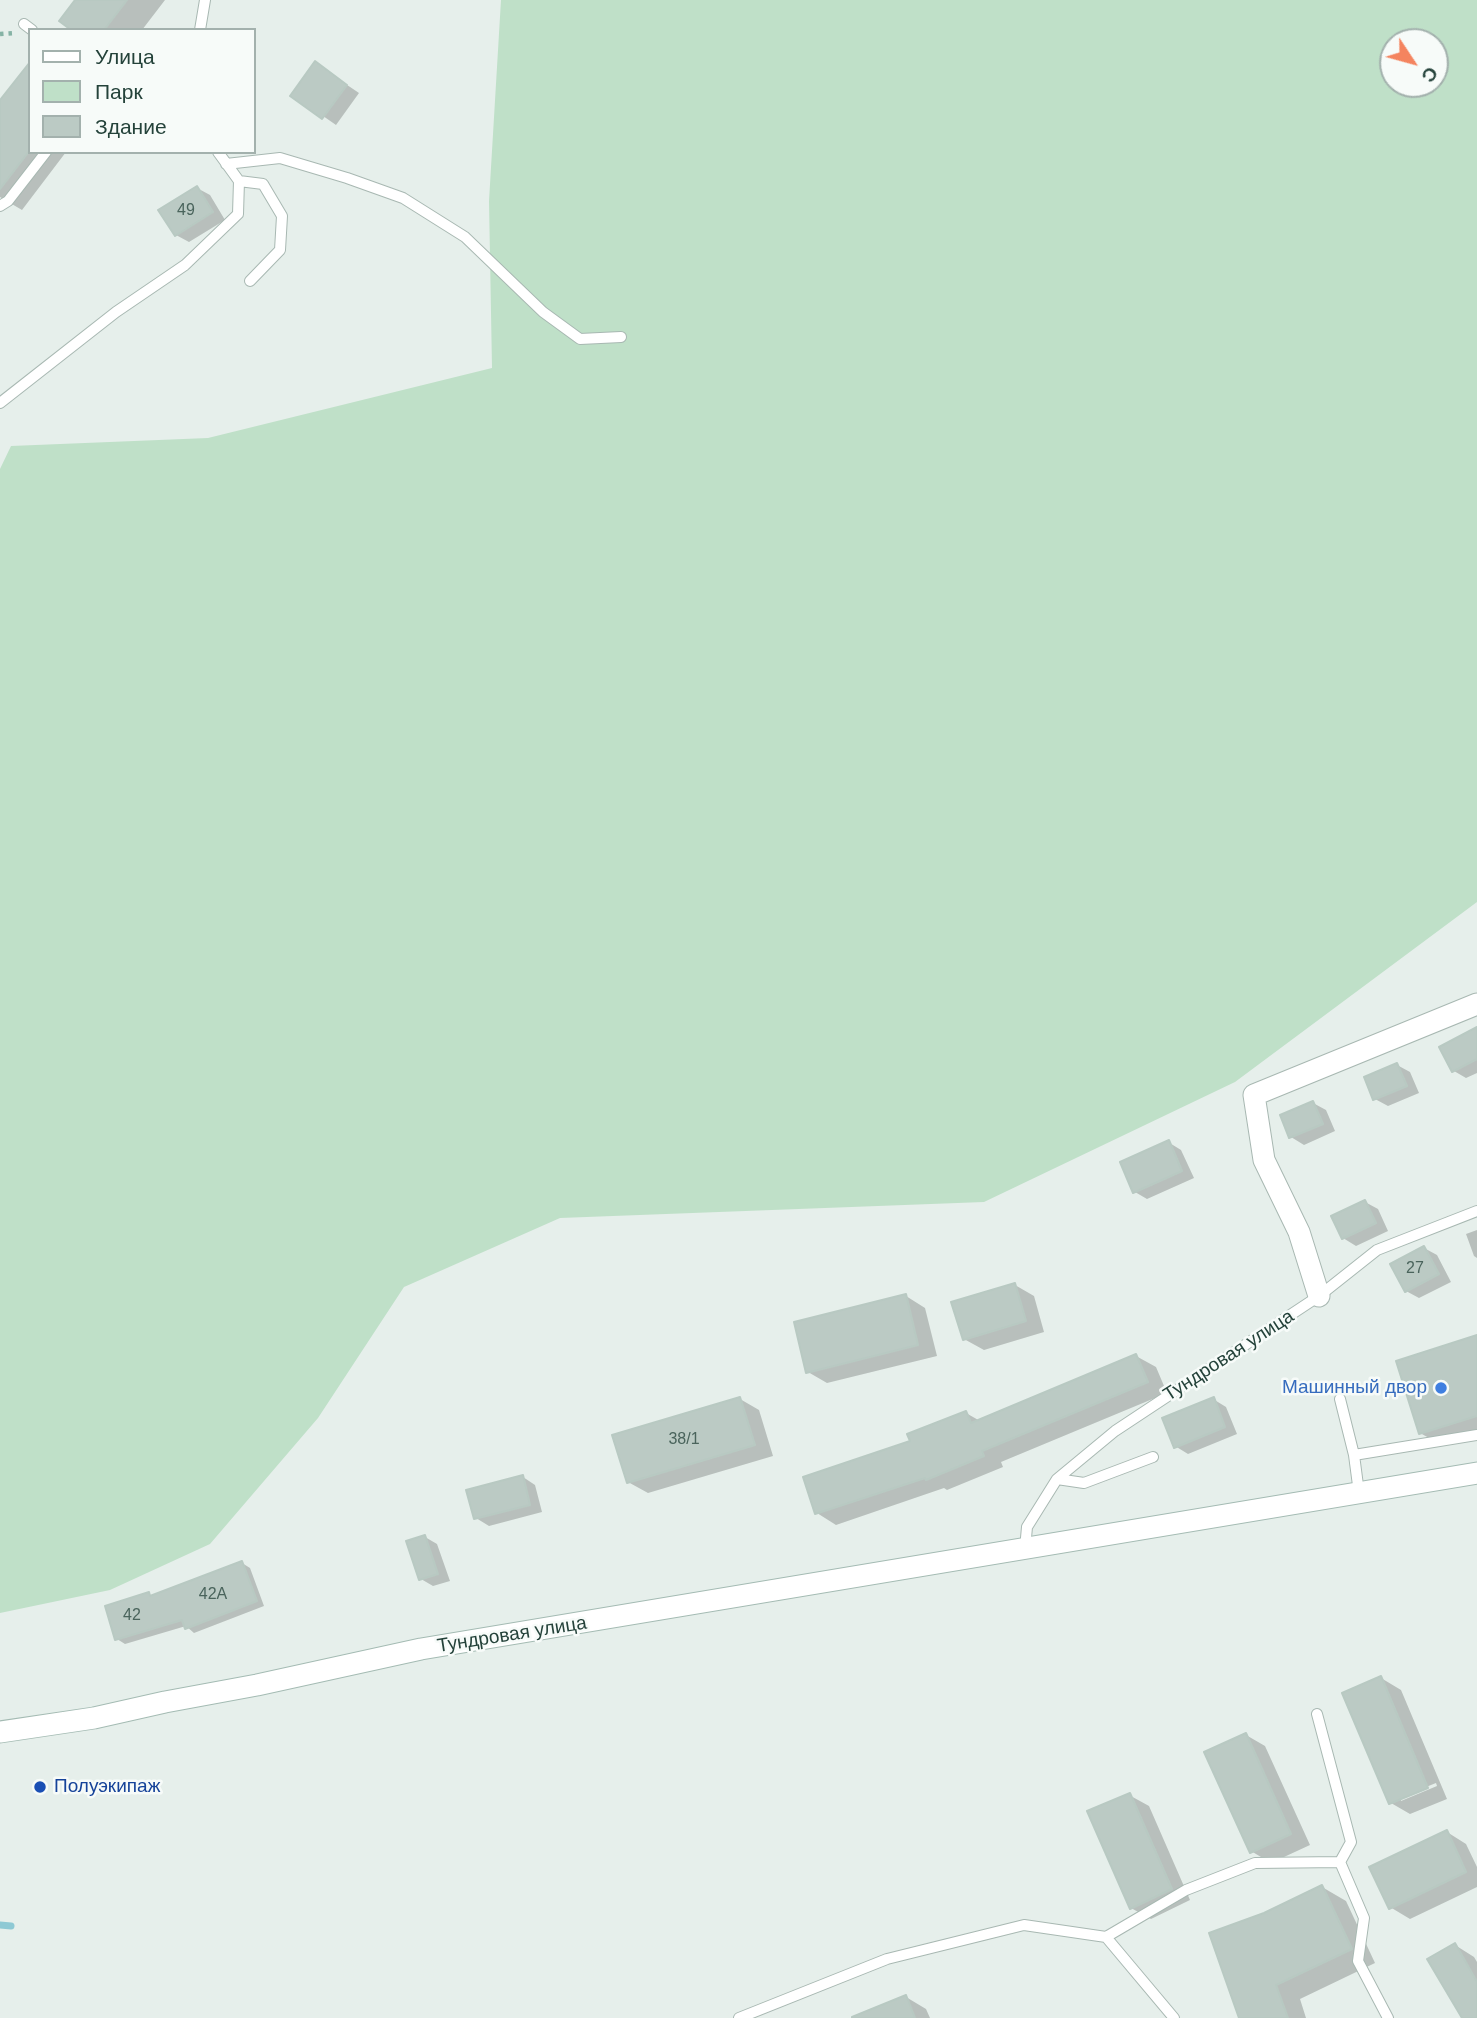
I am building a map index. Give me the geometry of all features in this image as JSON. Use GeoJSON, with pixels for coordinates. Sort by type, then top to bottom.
{"type":"FeatureCollection","features":[{"type":"Feature","properties":{"kind":"main road"},"geometry":{"type":"LineString","coordinates":[[1319,1296],[1299,1232],[1264,1160],[1254,1095],[1477,1004]]}},
{"type":"Feature","properties":{"kind":"main road","name":"Тундровая улица"},"geometry":{"type":"LineString","coordinates":[[0,1732],[94,1718],[421,1649],[1477,1473]]}},
{"type":"Feature","properties":{"kind":"lane"},"geometry":{"type":"LineString","coordinates":[[200,28],[205,0]]}},
{"type":"Feature","properties":{"kind":"lane"},"geometry":{"type":"LineString","coordinates":[[0,206],[8,201],[44,154]]}},
{"type":"Feature","properties":{"kind":"lane"},"geometry":{"type":"LineString","coordinates":[[0,403],[116,312],[185,265],[238,214],[239,181],[219,154]]}},
{"type":"Feature","properties":{"kind":"lane"},"geometry":{"type":"LineString","coordinates":[[226,164],[280,158],[403,198],[465,237],[542,312],[580,339],[621,337]]}},
{"type":"Feature","properties":{"kind":"lane"},"geometry":{"type":"LineString","coordinates":[[239,181],[263,184],[282,216],[280,250],[250,281]]}},
{"type":"Feature","properties":{"kind":"lane","name":"Тундровая улица"},"geometry":{"type":"LineString","coordinates":[[1025,1549],[1027,1527],[1057,1479],[1115,1431],[1319,1296],[1377,1250],[1477,1211]]}},
{"type":"Feature","properties":{"kind":"lane"},"geometry":{"type":"LineString","coordinates":[[1340,1399],[1354,1455],[1359,1493]]}},
{"type":"Feature","properties":{"kind":"lane"},"geometry":{"type":"LineString","coordinates":[[1354,1455],[1477,1435]]}},
{"type":"Feature","properties":{"kind":"lane"},"geometry":{"type":"LineString","coordinates":[[1057,1479],[1084,1483],[1153,1457]]}},
{"type":"Feature","properties":{"kind":"lane"},"geometry":{"type":"LineString","coordinates":[[1317,1714],[1351,1842],[1340,1862]]}},
{"type":"Feature","properties":{"kind":"lane"},"geometry":{"type":"LineString","coordinates":[[739,2018],[887,1959],[1024,1925],[1106,1937],[1186,1889],[1255,1863],[1340,1862]]}},
{"type":"Feature","properties":{"kind":"lane"},"geometry":{"type":"LineString","coordinates":[[1340,1862],[1364,1918],[1358,1961],[1388,2018]]}},
{"type":"Feature","properties":{"kind":"lane"},"geometry":{"type":"LineString","coordinates":[[1106,1937],[1174,2018]]}},
{"type":"Feature","properties":{"kind":"green space"},"geometry":{"type":"Polygon","coordinates":[[[501,0],[1477,0],[1477,902],[1235,1082],[984,1202],[560,1218],[404,1287],[318,1418],[210,1544],[110,1590],[0,1613],[0,469],[11,446],[208,438],[492,368],[489,201],[501,0]]]}},
{"type":"Feature","properties":{"kind":"building"},"geometry":{"type":"Polygon","coordinates":[[[75,0],[127,0],[106,28],[68,28],[59,21],[75,0]]]}},
{"type":"Feature","properties":{"kind":"building"},"geometry":{"type":"Polygon","coordinates":[[[315,61],[347,85],[322,119],[290,96],[315,61]]]}},
{"type":"Feature","properties":{"kind":"building"},"geometry":{"type":"Polygon","coordinates":[[[28,65],[28,153],[0,189],[0,100],[28,65]]]}},
{"type":"Feature","properties":{"kind":"building"},"geometry":{"type":"Polygon","coordinates":[[[197,186],[213,212],[175,236],[158,210],[197,186]]]}},
{"type":"Feature","properties":{"kind":"building"},"geometry":{"type":"Polygon","coordinates":[[[1477,1027],[1477,1059],[1452,1072],[1439,1047],[1477,1027]]]}},
{"type":"Feature","properties":{"kind":"building"},"geometry":{"type":"Polygon","coordinates":[[[1397,1063],[1407,1086],[1373,1100],[1364,1077],[1397,1063]]]}},
{"type":"Feature","properties":{"kind":"building"},"geometry":{"type":"Polygon","coordinates":[[[1313,1101],[1323,1124],[1289,1138],[1280,1115],[1313,1101]]]}},
{"type":"Feature","properties":{"kind":"building"},"geometry":{"type":"Polygon","coordinates":[[[1169,1140],[1182,1171],[1133,1193],[1120,1162],[1169,1140]]]}},
{"type":"Feature","properties":{"kind":"building"},"geometry":{"type":"Polygon","coordinates":[[[1365,1200],[1376,1223],[1342,1239],[1331,1216],[1365,1200]]]}},
{"type":"Feature","properties":{"kind":"building"},"geometry":{"type":"Polygon","coordinates":[[[1424,1246],[1439,1274],[1405,1292],[1390,1264],[1424,1246]]]}},
{"type":"Feature","properties":{"kind":"building"},"geometry":{"type":"Polygon","coordinates":[[[1015,1283],[1026,1321],[963,1340],[951,1302],[1015,1283]]]}},
{"type":"Feature","properties":{"kind":"building"},"geometry":{"type":"Polygon","coordinates":[[[906,1294],[918,1345],[806,1373],[794,1322],[906,1294]]]}},
{"type":"Feature","properties":{"kind":"building","name":"Машинный двор"},"geometry":{"type":"Polygon","coordinates":[[[1477,1335],[1477,1416],[1419,1434],[1396,1361],[1477,1335]]]}},
{"type":"Feature","properties":{"kind":"building"},"geometry":{"type":"Polygon","coordinates":[[[1136,1354],[1148,1382],[982,1451],[984,1456],[926,1480],[925,1478],[815,1514],[803,1477],[910,1441],[907,1434],[966,1411],[971,1423],[1136,1354]]]}},
{"type":"Feature","properties":{"kind":"building"},"geometry":{"type":"Polygon","coordinates":[[[740,1397],[755,1445],[627,1483],[612,1435],[740,1397]]]}},
{"type":"Feature","properties":{"kind":"building"},"geometry":{"type":"Polygon","coordinates":[[[1214,1397],[1225,1427],[1174,1448],[1162,1418],[1214,1397]]]}},
{"type":"Feature","properties":{"kind":"building"},"geometry":{"type":"Polygon","coordinates":[[[523,1475],[530,1505],[474,1519],[466,1490],[523,1475]]]}},
{"type":"Feature","properties":{"kind":"building"},"geometry":{"type":"Polygon","coordinates":[[[425,1535],[438,1574],[419,1580],[406,1541],[425,1535]]]}},
{"type":"Feature","properties":{"kind":"building"},"geometry":{"type":"Polygon","coordinates":[[[242,1561],[257,1601],[185,1629],[182,1620],[115,1640],[105,1606],[149,1592],[150,1596],[242,1561]]]}},
{"type":"Feature","properties":{"kind":"building"},"geometry":{"type":"Polygon","coordinates":[[[1381,1676],[1428,1788],[1389,1804],[1342,1693],[1381,1676]]]}},
{"type":"Feature","properties":{"kind":"building"},"geometry":{"type":"Polygon","coordinates":[[[1246,1733],[1291,1834],[1250,1853],[1204,1752],[1246,1733]]]}},
{"type":"Feature","properties":{"kind":"building"},"geometry":{"type":"Polygon","coordinates":[[[1130,1793],[1172,1889],[1130,1909],[1087,1811],[1130,1793]]]}},
{"type":"Feature","properties":{"kind":"building"},"geometry":{"type":"Polygon","coordinates":[[[1447,1830],[1466,1872],[1389,1909],[1369,1867],[1447,1830]]]}},
{"type":"Feature","properties":{"kind":"building"},"geometry":{"type":"Polygon","coordinates":[[[1322,1885],[1352,1949],[1276,1985],[1288,2018],[1239,2018],[1209,1933],[1264,1913],[1322,1885]]]}},
{"type":"Feature","properties":{"kind":"building"},"geometry":{"type":"Polygon","coordinates":[[[1455,1943],[1477,1982],[1477,2018],[1462,2018],[1427,1959],[1455,1943]]]}},
{"type":"Feature","properties":{"kind":"building"},"geometry":{"type":"Polygon","coordinates":[[[906,1995],[915,2018],[852,2018],[852,2017],[906,1995]]]}},
{"type":"Feature","properties":{"kind":"waterway"},"geometry":{"type":"LineString","coordinates":[[0,1925],[11,1926]]}},
{"type":"Feature","properties":{"kind":"place","name":"Машинный двор"},"geometry":{"type":"Point","coordinates":[1441,1388]}},
{"type":"Feature","properties":{"kind":"place","name":"Полуэкипаж"},"geometry":{"type":"Point","coordinates":[40,1787]}}]}
